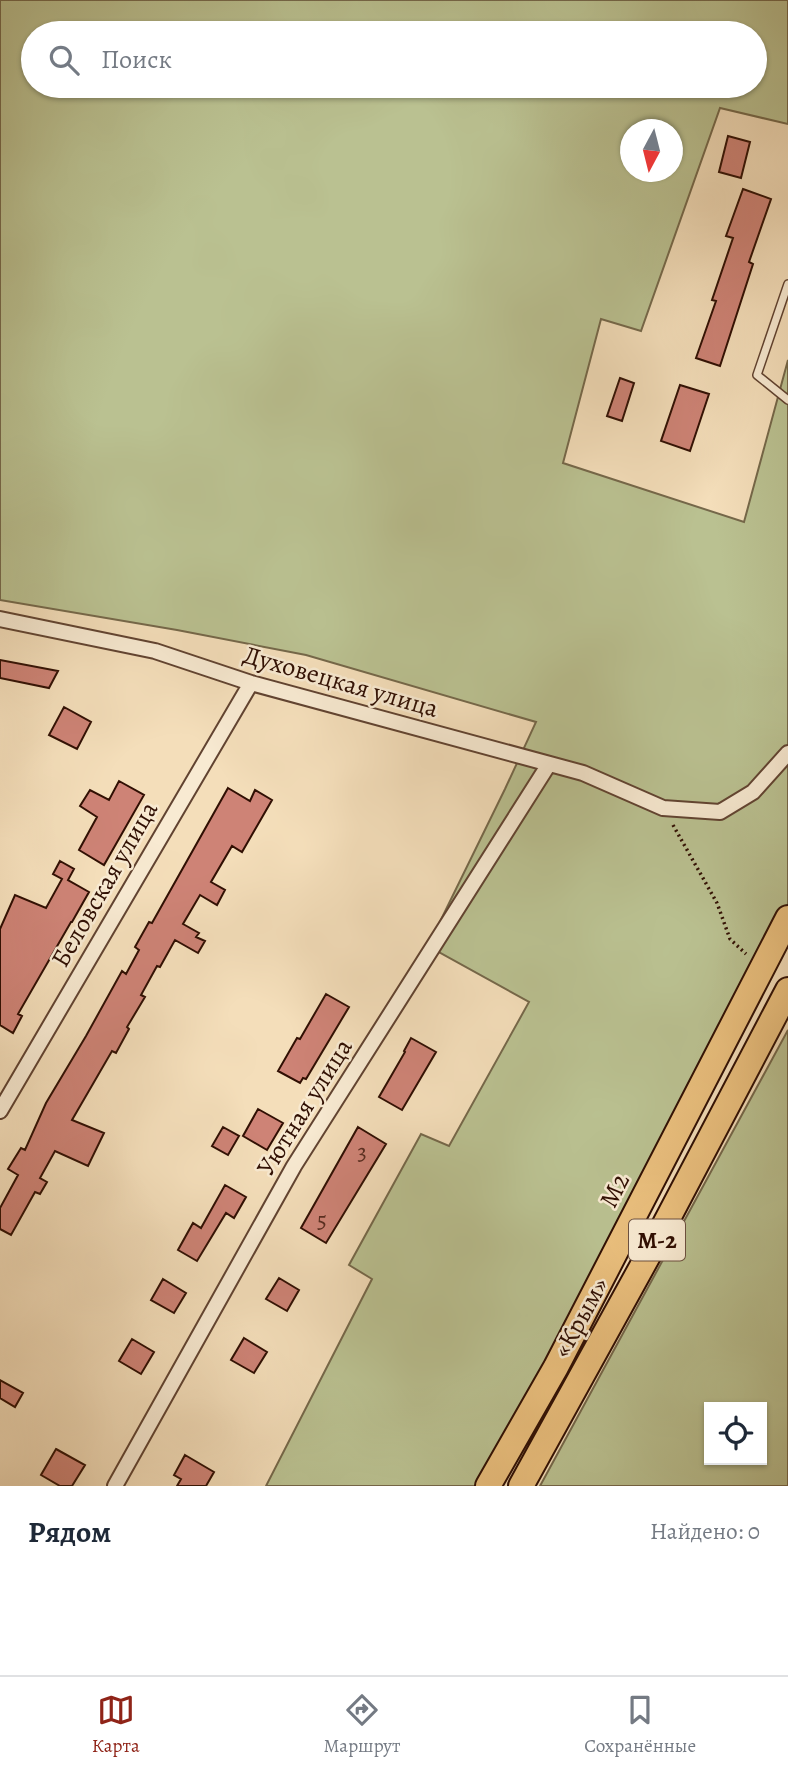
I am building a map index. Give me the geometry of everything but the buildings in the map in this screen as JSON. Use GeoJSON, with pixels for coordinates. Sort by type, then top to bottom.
{"type":"FeatureCollection","features":[{"type":"Feature","properties":{"kind":"highway","name":"М2"},"geometry":{"type":"LineString","coordinates":[[488,1486],[556,1367],[788,918]]}},
{"type":"Feature","properties":{"kind":"highway","name":"«Крым»"},"geometry":{"type":"LineString","coordinates":[[521,1486],[655,1243],[788,990]]}},
{"type":"Feature","properties":{"kind":"street","name":"Духовецкая улица"},"geometry":{"type":"LineString","coordinates":[[0,619],[156,651],[251,683],[583,773],[663,808],[720,813],[753,792],[788,753]]}},
{"type":"Feature","properties":{"kind":"street","name":"Беловская улица"},"geometry":{"type":"LineString","coordinates":[[0,1111],[251,683]]}},
{"type":"Feature","properties":{"kind":"street","name":"Уютная улица"},"geometry":{"type":"LineString","coordinates":[[115,1486],[294,1166],[549,764]]}},
{"type":"Feature","properties":{"kind":"lane"},"geometry":{"type":"LineString","coordinates":[[788,284],[757,375],[788,400]]}},
{"type":"Feature","properties":{"kind":"path"},"geometry":{"type":"LineString","coordinates":[[663,808],[717,903],[730,939],[762,969]]}},
{"type":"Feature","properties":{"kind":"green space"},"geometry":{"type":"Polygon","coordinates":[[[0,0],[788,0],[788,124],[720,108],[641,331],[601,319],[563,463],[744,522],[788,360],[788,925],[490,1486],[266,1486],[372,1279],[349,1265],[421,1134],[449,1146],[529,1002],[428,946],[536,722],[306,655],[0,600],[0,0]]]}},
{"type":"Feature","properties":{"kind":"green space"},"geometry":{"type":"Polygon","coordinates":[[[788,1030],[788,1486],[540,1486],[788,1030]]]}}]}
